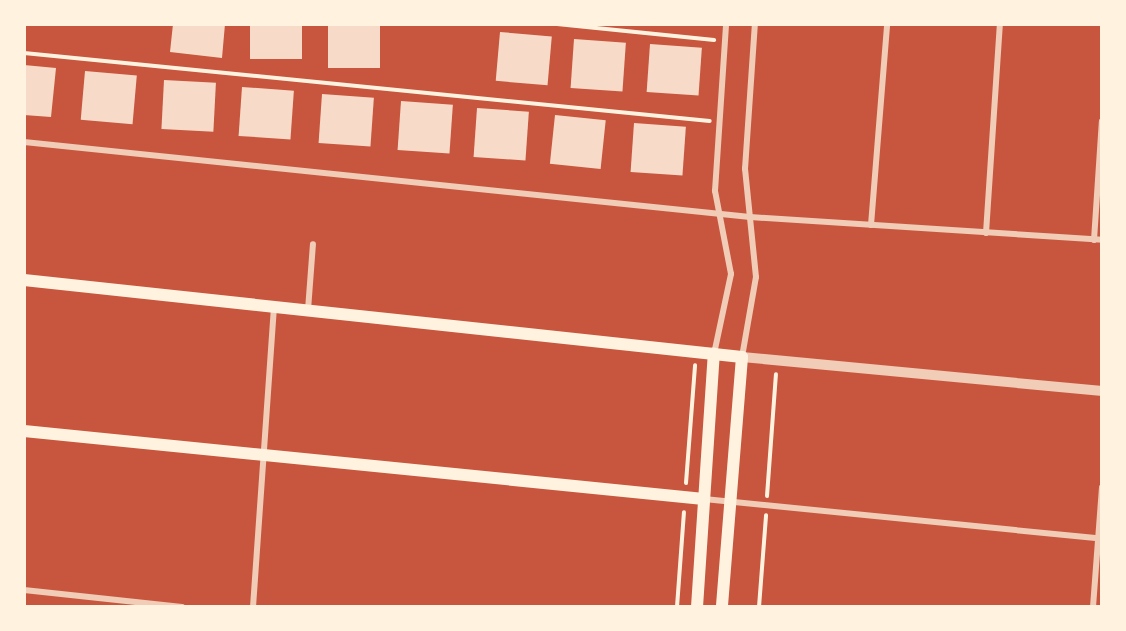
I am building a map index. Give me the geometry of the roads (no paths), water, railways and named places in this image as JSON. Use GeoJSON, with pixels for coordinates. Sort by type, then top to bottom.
{"type":"FeatureCollection","features":[{"type":"Feature","properties":{"kind":"main road"},"geometry":{"type":"LineString","coordinates":[[24,280],[742,357],[722,607]]}},
{"type":"Feature","properties":{"kind":"main road"},"geometry":{"type":"LineString","coordinates":[[696,607],[714,354]]}},
{"type":"Feature","properties":{"kind":"main road"},"geometry":{"type":"LineString","coordinates":[[24,431],[704,499]]}},
{"type":"Feature","properties":{"kind":"street"},"geometry":{"type":"LineString","coordinates":[[714,354],[731,274],[717,214],[715,191],[726,24]]}},
{"type":"Feature","properties":{"kind":"street"},"geometry":{"type":"LineString","coordinates":[[755,24],[745,169],[756,277],[742,357],[1102,392]]}},
{"type":"Feature","properties":{"kind":"street"},"geometry":{"type":"LineString","coordinates":[[871,225],[887,24]]}},
{"type":"Feature","properties":{"kind":"street"},"geometry":{"type":"LineString","coordinates":[[986,233],[1000,24]]}},
{"type":"Feature","properties":{"kind":"street"},"geometry":{"type":"LineString","coordinates":[[1094,240],[1102,122]]}},
{"type":"Feature","properties":{"kind":"street"},"geometry":{"type":"LineString","coordinates":[[24,141],[717,214],[1102,240]]}},
{"type":"Feature","properties":{"kind":"street"},"geometry":{"type":"LineString","coordinates":[[308,311],[313,244]]}},
{"type":"Feature","properties":{"kind":"street"},"geometry":{"type":"LineString","coordinates":[[253,607],[274,307]]}},
{"type":"Feature","properties":{"kind":"street"},"geometry":{"type":"LineString","coordinates":[[1093,607],[1099,558],[1098,538],[1102,487]]}},
{"type":"Feature","properties":{"kind":"street"},"geometry":{"type":"LineString","coordinates":[[704,499],[1098,538]]}},
{"type":"Feature","properties":{"kind":"street"},"geometry":{"type":"LineString","coordinates":[[24,590],[182,607]]}}]}
